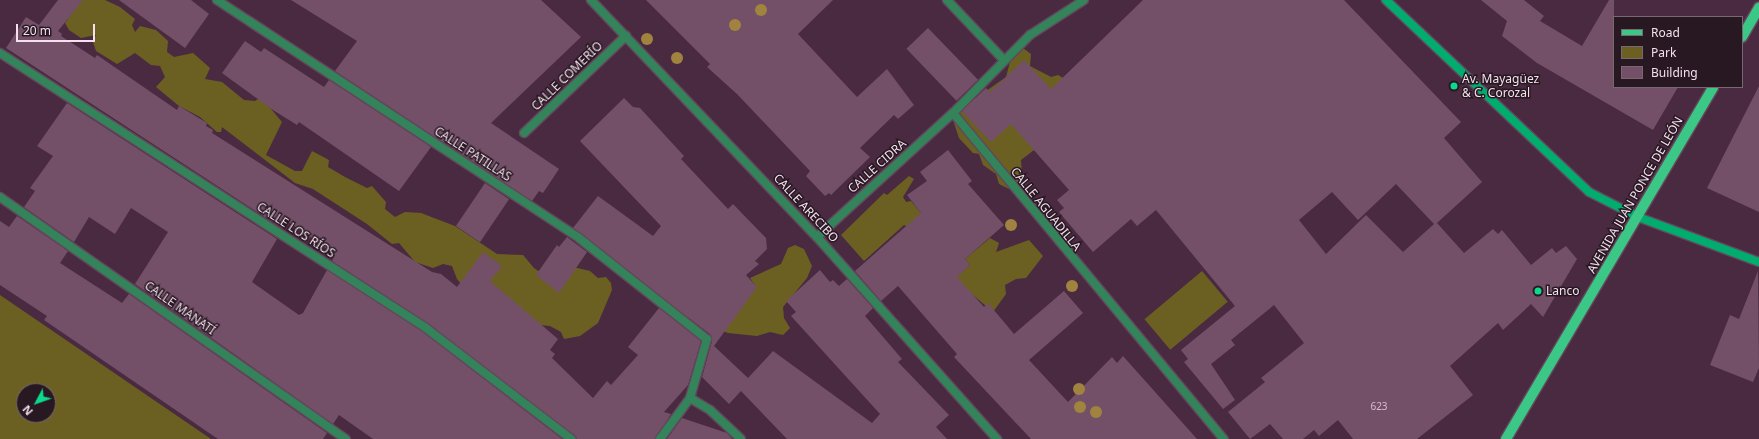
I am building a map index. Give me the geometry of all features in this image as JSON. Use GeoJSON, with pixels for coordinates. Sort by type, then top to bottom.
{"type":"FeatureCollection","features":[{"type":"Feature","properties":{"kind":"main road"},"geometry":{"type":"LineString","coordinates":[[1743,34],[1759,7]]}},
{"type":"Feature","properties":{"kind":"main road","name":"AVENIDA JUAN PONCE DE LEÓN"},"geometry":{"type":"LineString","coordinates":[[1506,439],[1638,217],[1712,88]]}},
{"type":"Feature","properties":{"kind":"street","name":"CALLE PATILLAS"},"geometry":{"type":"LineString","coordinates":[[217,0],[579,238],[707,339],[690,398]]}},
{"type":"Feature","properties":{"kind":"street","name":"CALLE ARECIBO"},"geometry":{"type":"LineString","coordinates":[[591,0],[817,237],[997,439]]}},
{"type":"Feature","properties":{"kind":"street"},"geometry":{"type":"LineString","coordinates":[[947,0],[1004,60]]}},
{"type":"Feature","properties":{"kind":"street"},"geometry":{"type":"LineString","coordinates":[[953,113],[1004,60],[1042,26],[1084,0]]}},
{"type":"Feature","properties":{"kind":"street"},"geometry":{"type":"LineString","coordinates":[[1386,0],[1589,192],[1638,217],[1759,262]]}},
{"type":"Feature","properties":{"kind":"street","name":"CALLE COMERÍO"},"geometry":{"type":"LineString","coordinates":[[524,133],[626,36]]}},
{"type":"Feature","properties":{"kind":"street","name":"CALLE LOS RÍOS"},"geometry":{"type":"LineString","coordinates":[[0,53],[426,328],[571,439]]}},
{"type":"Feature","properties":{"kind":"street","name":"CALLE CIDRA"},"geometry":{"type":"LineString","coordinates":[[817,237],[953,113]]}},
{"type":"Feature","properties":{"kind":"street","name":"CALLE AGUADILLA"},"geometry":{"type":"LineString","coordinates":[[953,113],[1224,439]]}},
{"type":"Feature","properties":{"kind":"street","name":"CALLE MANATÍ"},"geometry":{"type":"LineString","coordinates":[[0,197],[346,439]]}},
{"type":"Feature","properties":{"kind":"street"},"geometry":{"type":"LineString","coordinates":[[660,439],[690,398],[710,410],[741,439]]}},
{"type":"Feature","properties":{"kind":"green space"},"geometry":{"type":"Polygon","coordinates":[[[81,0],[105,0],[120,7],[135,19],[132,25],[135,32],[140,26],[156,30],[168,41],[167,52],[174,57],[193,53],[210,68],[205,79],[222,82],[244,100],[255,101],[261,97],[282,122],[266,155],[295,171],[302,171],[312,151],[329,160],[328,167],[345,177],[367,188],[372,186],[386,202],[385,209],[395,217],[405,212],[421,213],[455,226],[497,254],[523,255],[534,268],[556,283],[569,266],[590,271],[598,278],[606,277],[611,283],[612,290],[598,323],[580,336],[564,339],[561,332],[550,326],[530,324],[464,287],[457,279],[452,266],[443,264],[433,268],[415,262],[399,243],[392,244],[367,224],[313,189],[295,183],[222,127],[221,132],[217,132],[200,117],[179,106],[156,87],[165,77],[160,66],[151,65],[135,53],[117,64],[96,51],[93,42],[96,35],[81,38],[69,30],[65,23],[81,0]]]}},
{"type":"Feature","properties":{"kind":"green space"},"geometry":{"type":"Polygon","coordinates":[[[1023,48],[1031,54],[1030,66],[1051,77],[1058,75],[1074,84],[1034,150],[1021,160],[1022,174],[1018,184],[1009,189],[999,184],[996,174],[983,165],[979,154],[973,153],[959,138],[954,123],[962,108],[1006,77],[1010,62],[1023,48]]]}},
{"type":"Feature","properties":{"kind":"green space"},"geometry":{"type":"Polygon","coordinates":[[[909,176],[914,179],[903,197],[906,202],[911,201],[926,219],[916,231],[904,225],[864,261],[841,235],[884,193],[887,195],[909,176]]]}},
{"type":"Feature","properties":{"kind":"green space"},"geometry":{"type":"Polygon","coordinates":[[[990,238],[999,243],[996,252],[1029,240],[1043,256],[1026,278],[1016,279],[1005,285],[1006,294],[993,312],[954,279],[970,265],[965,259],[990,238]]]}},
{"type":"Feature","properties":{"kind":"green space"},"geometry":{"type":"Polygon","coordinates":[[[795,245],[804,249],[812,266],[807,278],[783,307],[784,318],[790,328],[783,335],[770,332],[757,336],[728,333],[684,316],[659,297],[652,302],[638,291],[644,280],[742,298],[755,285],[750,278],[781,264],[788,248],[795,245]]]}},
{"type":"Feature","properties":{"kind":"green space"},"geometry":{"type":"Polygon","coordinates":[[[1202,271],[1228,302],[1170,350],[1145,319],[1202,271]]]}},
{"type":"Feature","properties":{"kind":"green space"},"geometry":{"type":"Polygon","coordinates":[[[0,295],[211,439],[0,439],[0,295]]]}},
{"type":"Feature","properties":{"kind":"building"},"geometry":{"type":"Polygon","coordinates":[[[58,0],[83,0],[58,31],[62,34],[61,36],[95,58],[97,55],[177,110],[179,106],[207,123],[206,126],[213,130],[212,133],[432,272],[441,274],[457,287],[483,252],[502,266],[490,281],[558,339],[550,350],[555,354],[552,358],[593,398],[607,381],[611,385],[638,355],[628,347],[659,308],[701,341],[688,385],[664,412],[671,414],[655,439],[576,439],[429,324],[332,261],[335,255],[287,221],[283,229],[6,48],[26,17],[39,25],[58,0]]]}},
{"type":"Feature","properties":{"kind":"building"},"geometry":{"type":"Polygon","coordinates":[[[119,0],[191,0],[209,14],[185,48],[119,0]]]}},
{"type":"Feature","properties":{"kind":"building"},"geometry":{"type":"Polygon","coordinates":[[[291,0],[541,0],[581,37],[491,123],[559,169],[543,193],[539,191],[532,201],[335,71],[357,41],[291,0]]]}},
{"type":"Feature","properties":{"kind":"building"},"geometry":{"type":"Polygon","coordinates":[[[646,0],[833,0],[798,34],[857,97],[887,69],[914,105],[898,119],[894,115],[860,148],[870,157],[831,195],[829,193],[825,196],[806,176],[810,171],[737,94],[707,67],[710,64],[646,0]]]}},
{"type":"Feature","properties":{"kind":"building"},"geometry":{"type":"Polygon","coordinates":[[[1143,0],[1344,0],[1461,122],[1444,138],[1482,182],[1437,223],[1464,253],[1493,229],[1498,234],[1502,230],[1531,265],[1552,248],[1556,253],[1566,246],[1577,259],[1543,317],[1531,304],[1503,330],[1498,323],[1450,366],[1473,395],[1417,439],[1353,439],[1338,420],[1319,436],[1314,430],[1303,439],[1283,439],[1270,424],[1250,439],[1228,412],[1265,382],[1261,378],[1304,343],[1274,305],[1231,340],[1235,345],[1211,364],[1235,400],[1223,409],[1184,362],[1188,359],[1181,350],[1235,306],[1156,210],[1137,226],[1131,219],[1093,252],[1059,212],[1064,208],[1057,200],[1069,190],[1011,124],[991,142],[962,111],[986,88],[990,92],[1024,60],[1051,89],[1143,0]],[[1396,184],[1358,220],[1332,192],[1299,220],[1326,254],[1366,215],[1403,252],[1434,224],[1396,184]]]}},
{"type":"Feature","properties":{"kind":"building"},"geometry":{"type":"Polygon","coordinates":[[[1481,0],[1524,0],[1544,16],[1540,21],[1582,46],[1609,0],[1614,0],[1613,88],[1677,88],[1653,130],[1537,63],[1502,36],[1507,21],[1481,0]]]}},
{"type":"Feature","properties":{"kind":"building"},"geometry":{"type":"Polygon","coordinates":[[[928,28],[978,80],[956,101],[906,49],[928,28]]]}},
{"type":"Feature","properties":{"kind":"building"},"geometry":{"type":"Polygon","coordinates":[[[245,41],[261,52],[264,48],[324,87],[329,80],[431,147],[399,191],[299,122],[297,125],[273,110],[222,73],[245,41]]]}},
{"type":"Feature","properties":{"kind":"building"},"geometry":{"type":"Polygon","coordinates":[[[1759,86],[1759,212],[1707,188],[1759,86]]]}},
{"type":"Feature","properties":{"kind":"building"},"geometry":{"type":"Polygon","coordinates":[[[624,98],[633,107],[640,108],[684,156],[681,159],[728,209],[733,204],[766,238],[767,249],[755,261],[759,264],[746,275],[757,287],[714,346],[748,378],[773,351],[872,423],[880,414],[791,316],[796,312],[786,301],[820,270],[830,282],[833,280],[839,286],[847,279],[873,308],[865,316],[902,359],[898,362],[949,415],[936,427],[947,439],[787,439],[741,391],[729,404],[702,377],[712,341],[711,335],[573,228],[598,196],[653,236],[661,226],[580,141],[624,98]]]}},
{"type":"Feature","properties":{"kind":"building"},"geometry":{"type":"Polygon","coordinates":[[[67,103],[277,239],[252,282],[299,315],[303,313],[327,270],[423,332],[562,439],[373,439],[339,415],[333,424],[135,284],[168,232],[131,208],[115,234],[89,217],[74,242],[24,207],[35,191],[30,188],[53,156],[37,146],[67,103]]]}},
{"type":"Feature","properties":{"kind":"building"},"geometry":{"type":"Polygon","coordinates":[[[948,150],[972,181],[968,184],[1004,225],[965,259],[970,265],[957,277],[984,307],[988,303],[1014,334],[1064,291],[1083,313],[1029,360],[1068,402],[1112,357],[1117,363],[1123,356],[1197,439],[1031,439],[954,357],[957,354],[898,286],[881,301],[855,271],[921,213],[907,195],[927,181],[920,172],[948,150]]]}},
{"type":"Feature","properties":{"kind":"building"},"geometry":{"type":"Polygon","coordinates":[[[485,183],[509,199],[480,242],[456,226],[485,183]]]}},
{"type":"Feature","properties":{"kind":"building"},"geometry":{"type":"Polygon","coordinates":[[[17,216],[68,251],[60,263],[122,303],[129,294],[327,433],[323,439],[218,439],[44,320],[47,316],[0,285],[0,221],[9,227],[17,216]]]}},
{"type":"Feature","properties":{"kind":"building"},"geometry":{"type":"Polygon","coordinates":[[[567,237],[587,252],[559,293],[536,275],[557,245],[559,247],[567,237]]]}},
{"type":"Feature","properties":{"kind":"building"},"geometry":{"type":"Polygon","coordinates":[[[1758,271],[1759,368],[1753,382],[1710,365],[1730,315],[1739,319],[1758,271]]]}},
{"type":"Feature","properties":{"kind":"building"},"geometry":{"type":"Polygon","coordinates":[[[682,418],[727,433],[732,439],[667,439],[682,418]]]}},
{"type":"Feature","properties":{"kind":"place","name":"Av. Mayagüez & C. Corozal"},"geometry":{"type":"Point","coordinates":[1454,86]}},
{"type":"Feature","properties":{"kind":"place","name":"Lanco"},"geometry":{"type":"Point","coordinates":[1538,291]}}]}
